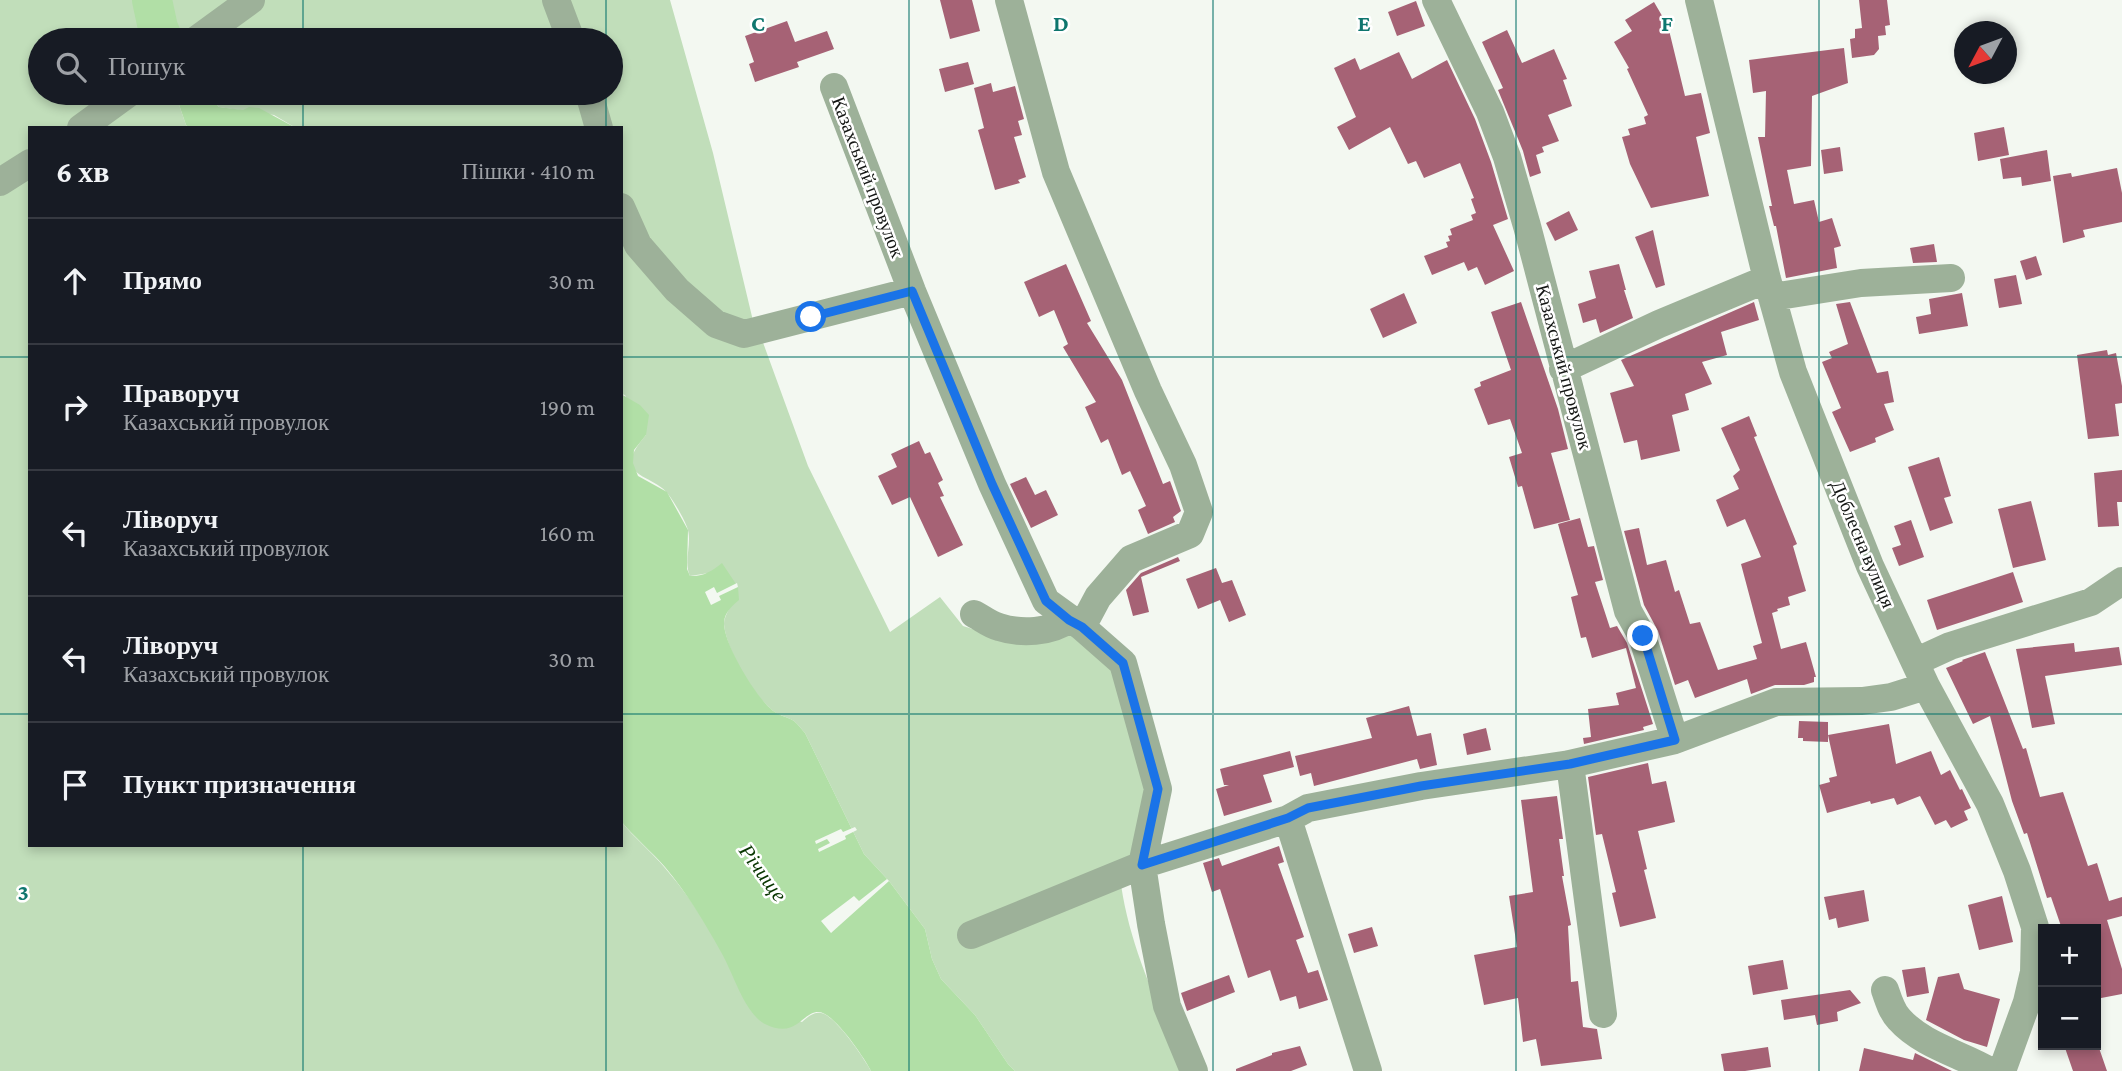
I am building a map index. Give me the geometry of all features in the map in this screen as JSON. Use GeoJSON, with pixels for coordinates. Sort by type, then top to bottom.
{"type":"FeatureCollection","features":[{"type":"Feature","properties":{"kind":"street"},"geometry":{"type":"LineString","coordinates":[[212,28],[251,0]]}},
{"type":"Feature","properties":{"kind":"street"},"geometry":{"type":"LineString","coordinates":[[556,0],[566,28]]}},
{"type":"Feature","properties":{"kind":"street"},"geometry":{"type":"LineString","coordinates":[[974,614],[998,627],[1027,631],[1075,623],[1130,559],[1190,534],[1199,512],[1183,466],[1148,391],[1056,173],[1010,0]]}},
{"type":"Feature","properties":{"kind":"street","name":"Казахський провулок"},"geometry":{"type":"LineString","coordinates":[[1436,0],[1490,112],[1507,158],[1628,611],[1643,636],[1675,740]]}},
{"type":"Feature","properties":{"kind":"street","name":"Доблесна вулиця"},"geometry":{"type":"LineString","coordinates":[[1699,0],[1769,288],[1793,372],[1870,566],[1920,674],[1990,804],[2017,870],[2035,927],[2032,982],[2002,1071]]}},
{"type":"Feature","properties":{"kind":"street","name":"Казахський провулок"},"geometry":{"type":"LineString","coordinates":[[834,88],[912,291],[992,484],[1046,601],[1123,663],[1158,789],[1142,865],[1167,1006],[1194,1071]]}},
{"type":"Feature","properties":{"kind":"street"},"geometry":{"type":"LineString","coordinates":[[84,126],[113,105]]}},
{"type":"Feature","properties":{"kind":"street"},"geometry":{"type":"LineString","coordinates":[[592,105],[598,126]]}},
{"type":"Feature","properties":{"kind":"street"},"geometry":{"type":"LineString","coordinates":[[0,182],[28,164]]}},
{"type":"Feature","properties":{"kind":"street"},"geometry":{"type":"LineString","coordinates":[[623,211],[638,245],[677,290],[716,324],[744,334],[912,291]]}},
{"type":"Feature","properties":{"kind":"street"},"geometry":{"type":"LineString","coordinates":[[1563,369],[1659,324],[1769,288],[1951,278]]}},
{"type":"Feature","properties":{"kind":"street"},"geometry":{"type":"LineString","coordinates":[[971,935],[1142,865],[1288,818],[1308,808],[1421,786],[1570,764],[1675,740],[1776,702],[1862,701],[1891,697],[1950,646],[2091,603],[2122,581]]}},
{"type":"Feature","properties":{"kind":"street"},"geometry":{"type":"LineString","coordinates":[[1570,764],[1603,1014]]}},
{"type":"Feature","properties":{"kind":"street"},"geometry":{"type":"LineString","coordinates":[[1288,818],[1368,1071]]}},
{"type":"Feature","properties":{"kind":"street"},"geometry":{"type":"LineString","coordinates":[[1885,990],[1897,1017],[1915,1034],[1990,1071]]}},
{"type":"Feature","properties":{"kind":"shaded area"},"geometry":{"type":"Polygon","coordinates":[[[0,0],[670,0],[713,153],[754,325],[761,337],[808,466],[890,632],[940,597],[963,626],[989,634],[1075,632],[1116,667],[1149,784],[1137,862],[1119,867],[1122,894],[1144,971],[1187,1071],[1015,1071],[975,1015],[941,979],[932,959],[925,929],[889,881],[864,854],[805,733],[794,721],[776,713],[764,702],[741,670],[726,634],[724,622],[729,609],[709,573],[690,576],[687,564],[689,533],[681,515],[661,487],[637,473],[632,467],[636,449],[646,435],[623,394],[623,126],[293,126],[274,115],[217,105],[623,105],[623,28],[28,28],[28,105],[179,105],[187,126],[28,126],[28,847],[623,847],[623,823],[660,862],[689,899],[721,949],[746,1002],[802,1022],[815,1013],[827,1016],[849,1038],[871,1071],[0,1071],[0,0]]]}},
{"type":"Feature","properties":{"kind":"water"},"geometry":{"type":"Polygon","coordinates":[[[179,105],[217,105],[243,110],[249,107],[259,108],[292,126],[187,126],[179,105]]]}},
{"type":"Feature","properties":{"kind":"water"},"geometry":{"type":"Polygon","coordinates":[[[623,395],[640,405],[649,415],[646,435],[634,450],[633,463],[638,476],[667,492],[688,530],[687,569],[690,576],[707,573],[722,563],[738,587],[739,600],[727,612],[724,622],[729,642],[741,668],[770,708],[794,721],[805,733],[864,854],[889,881],[925,929],[932,959],[941,979],[975,1015],[1015,1071],[871,1071],[848,1037],[825,1014],[813,1013],[785,1029],[765,1024],[745,1002],[715,941],[681,887],[623,823],[623,395]]]}},
{"type":"Feature","properties":{"kind":"pier"},"geometry":{"type":"Polygon","coordinates":[[[737,583],[738,587],[719,596],[721,600],[711,605],[705,592],[714,587],[717,593],[737,583]]]}},
{"type":"Feature","properties":{"kind":"pier"},"geometry":{"type":"Polygon","coordinates":[[[855,827],[857,830],[845,836],[846,839],[819,852],[818,849],[830,843],[827,839],[816,844],[815,841],[841,829],[843,832],[855,827]]]}},
{"type":"Feature","properties":{"kind":"pier"},"geometry":{"type":"Polygon","coordinates":[[[887,879],[889,881],[831,933],[821,921],[854,896],[859,901],[887,879]]]}},
{"type":"Feature","properties":{"kind":"building"},"geometry":{"type":"Polygon","coordinates":[[[940,0],[972,0],[980,31],[950,39],[940,0]]]}},
{"type":"Feature","properties":{"kind":"building"},"geometry":{"type":"Polygon","coordinates":[[[1859,0],[1887,0],[1890,25],[1885,26],[1886,35],[1878,36],[1879,49],[1874,55],[1852,58],[1850,39],[1855,38],[1855,29],[1862,28],[1859,0]]]}},
{"type":"Feature","properties":{"kind":"building"},"geometry":{"type":"Polygon","coordinates":[[[1416,1],[1425,26],[1397,36],[1388,12],[1416,1]]]}},
{"type":"Feature","properties":{"kind":"building"},"geometry":{"type":"Polygon","coordinates":[[[1654,2],[1668,26],[1685,96],[1701,93],[1710,133],[1696,137],[1709,196],[1651,208],[1630,164],[1622,137],[1630,135],[1628,129],[1646,124],[1644,117],[1648,115],[1627,69],[1629,68],[1614,42],[1632,31],[1625,20],[1654,2]]]}},
{"type":"Feature","properties":{"kind":"building"},"geometry":{"type":"Polygon","coordinates":[[[787,21],[795,42],[827,31],[834,49],[797,62],[799,67],[755,82],[749,64],[754,62],[745,36],[787,21]]]}},
{"type":"Feature","properties":{"kind":"building"},"geometry":{"type":"Polygon","coordinates":[[[1507,30],[1522,63],[1554,49],[1567,79],[1563,80],[1572,106],[1548,115],[1559,141],[1542,147],[1544,152],[1536,155],[1541,173],[1530,177],[1523,151],[1498,90],[1503,88],[1482,42],[1507,30]]]}},
{"type":"Feature","properties":{"kind":"building"},"geometry":{"type":"Polygon","coordinates":[[[1844,48],[1848,83],[1812,96],[1811,166],[1787,170],[1794,204],[1814,200],[1819,222],[1832,218],[1841,246],[1834,248],[1837,268],[1786,278],[1776,226],[1769,206],[1772,206],[1758,137],[1765,137],[1766,91],[1753,93],[1749,60],[1844,48]]]}},
{"type":"Feature","properties":{"kind":"building"},"geometry":{"type":"Polygon","coordinates":[[[1399,52],[1412,79],[1447,60],[1475,119],[1491,162],[1508,219],[1493,225],[1514,271],[1485,285],[1477,267],[1468,271],[1464,262],[1432,275],[1424,256],[1448,247],[1448,236],[1452,235],[1450,229],[1473,220],[1471,215],[1476,213],[1471,199],[1474,198],[1460,163],[1424,178],[1416,161],[1408,164],[1390,127],[1349,150],[1337,127],[1356,117],[1334,68],[1355,58],[1360,70],[1399,52]]]}},
{"type":"Feature","properties":{"kind":"building"},"geometry":{"type":"Polygon","coordinates":[[[968,62],[974,84],[945,92],[939,69],[968,62]]]}},
{"type":"Feature","properties":{"kind":"building"},"geometry":{"type":"Polygon","coordinates":[[[991,83],[993,92],[1015,86],[1024,119],[1018,121],[1022,135],[1014,137],[1026,177],[1018,180],[1020,183],[995,190],[978,130],[984,128],[974,88],[991,83]]]}},
{"type":"Feature","properties":{"kind":"building"},"geometry":{"type":"Polygon","coordinates":[[[2004,127],[2009,155],[1978,161],[1974,133],[2004,127]]]}},
{"type":"Feature","properties":{"kind":"building"},"geometry":{"type":"Polygon","coordinates":[[[1840,147],[1843,171],[1824,174],[1821,150],[1840,147]]]}},
{"type":"Feature","properties":{"kind":"building"},"geometry":{"type":"Polygon","coordinates":[[[2047,150],[2051,181],[2022,186],[2021,177],[2003,179],[2000,159],[2047,150]]]}},
{"type":"Feature","properties":{"kind":"building"},"geometry":{"type":"Polygon","coordinates":[[[2117,168],[2122,193],[2122,222],[2083,230],[2085,237],[2063,243],[2053,176],[2071,173],[2072,177],[2117,168]]]}},
{"type":"Feature","properties":{"kind":"building"},"geometry":{"type":"Polygon","coordinates":[[[1569,211],[1578,230],[1555,241],[1546,223],[1569,211]]]}},
{"type":"Feature","properties":{"kind":"building"},"geometry":{"type":"Polygon","coordinates":[[[1653,230],[1665,285],[1656,288],[1635,237],[1653,230]]]}},
{"type":"Feature","properties":{"kind":"building"},"geometry":{"type":"Polygon","coordinates":[[[1934,244],[1937,262],[1913,263],[1910,248],[1934,244]]]}},
{"type":"Feature","properties":{"kind":"building"},"geometry":{"type":"Polygon","coordinates":[[[2036,256],[2042,275],[2026,280],[2020,261],[2036,256]]]}},
{"type":"Feature","properties":{"kind":"building"},"geometry":{"type":"Polygon","coordinates":[[[1066,264],[1091,321],[1087,323],[1122,380],[1163,484],[1170,481],[1181,511],[1173,517],[1175,522],[1148,534],[1138,510],[1146,506],[1130,471],[1122,475],[1108,439],[1101,443],[1085,407],[1096,402],[1063,347],[1068,344],[1054,310],[1039,317],[1024,282],[1066,264]]]}},
{"type":"Feature","properties":{"kind":"building"},"geometry":{"type":"Polygon","coordinates":[[[1619,264],[1633,318],[1600,333],[1596,319],[1583,323],[1578,304],[1596,298],[1589,271],[1619,264]]]}},
{"type":"Feature","properties":{"kind":"building"},"geometry":{"type":"Polygon","coordinates":[[[2016,275],[2022,304],[1999,308],[1994,279],[2016,275]]]}},
{"type":"Feature","properties":{"kind":"building"},"geometry":{"type":"Polygon","coordinates":[[[1404,293],[1417,323],[1383,338],[1370,309],[1404,293]]]}},
{"type":"Feature","properties":{"kind":"building"},"geometry":{"type":"Polygon","coordinates":[[[1962,293],[1968,326],[1919,334],[1916,317],[1931,314],[1929,299],[1962,293]]]}},
{"type":"Feature","properties":{"kind":"building"},"geometry":{"type":"Polygon","coordinates":[[[1521,302],[1558,409],[1568,449],[1551,453],[1570,520],[1534,529],[1522,486],[1518,487],[1509,457],[1522,453],[1510,419],[1488,425],[1474,389],[1481,386],[1480,382],[1511,370],[1491,312],[1521,302]]]}},
{"type":"Feature","properties":{"kind":"building"},"geometry":{"type":"Polygon","coordinates":[[[1754,302],[1759,320],[1721,332],[1727,355],[1702,362],[1712,384],[1685,394],[1689,410],[1672,415],[1680,451],[1641,460],[1637,440],[1624,443],[1610,393],[1634,386],[1621,360],[1754,302]]]}},
{"type":"Feature","properties":{"kind":"building"},"geometry":{"type":"Polygon","coordinates":[[[1850,302],[1877,373],[1888,371],[1894,402],[1884,404],[1894,430],[1875,438],[1876,442],[1850,452],[1832,412],[1841,408],[1822,362],[1832,358],[1829,352],[1848,344],[1836,304],[1850,302]]]}},
{"type":"Feature","properties":{"kind":"building"},"geometry":{"type":"Polygon","coordinates":[[[2107,350],[2108,355],[2116,353],[2122,386],[2122,403],[2115,404],[2119,436],[2088,439],[2077,355],[2107,350]]]}},
{"type":"Feature","properties":{"kind":"building"},"geometry":{"type":"Polygon","coordinates":[[[1749,416],[1757,436],[1754,437],[1797,544],[1793,546],[1806,591],[1788,597],[1790,605],[1772,613],[1781,649],[1806,642],[1816,677],[1814,682],[1804,685],[1775,685],[1751,694],[1747,679],[1695,698],[1688,680],[1675,685],[1658,631],[1644,605],[1624,531],[1639,528],[1647,565],[1666,560],[1675,592],[1679,590],[1690,624],[1700,622],[1718,670],[1757,659],[1753,646],[1762,643],[1741,564],[1761,557],[1745,519],[1727,527],[1716,500],[1739,489],[1733,476],[1740,470],[1721,428],[1749,416]]]}},
{"type":"Feature","properties":{"kind":"building"},"geometry":{"type":"Polygon","coordinates":[[[919,441],[925,454],[930,452],[943,480],[938,483],[944,496],[940,497],[963,545],[938,557],[910,497],[892,505],[878,476],[897,467],[891,454],[919,441]]]}},
{"type":"Feature","properties":{"kind":"building"},"geometry":{"type":"Polygon","coordinates":[[[1939,457],[1951,496],[1944,498],[1953,523],[1930,531],[1908,467],[1939,457]]]}},
{"type":"Feature","properties":{"kind":"building"},"geometry":{"type":"Polygon","coordinates":[[[2122,470],[2122,502],[2117,502],[2119,526],[2098,527],[2094,473],[2122,470]]]}},
{"type":"Feature","properties":{"kind":"building"},"geometry":{"type":"Polygon","coordinates":[[[1026,477],[1035,495],[1046,490],[1058,515],[1031,528],[1010,484],[1026,477]]]}},
{"type":"Feature","properties":{"kind":"building"},"geometry":{"type":"Polygon","coordinates":[[[2031,501],[2046,560],[2013,568],[1998,509],[2031,501]]]}},
{"type":"Feature","properties":{"kind":"building"},"geometry":{"type":"Polygon","coordinates":[[[1580,518],[1588,547],[1594,546],[1603,580],[1595,582],[1610,628],[1617,626],[1627,643],[1653,724],[1643,727],[1644,730],[1584,744],[1583,738],[1591,737],[1588,709],[1619,705],[1616,693],[1636,688],[1626,648],[1592,658],[1586,637],[1581,638],[1571,597],[1578,595],[1558,524],[1580,518]]]}},
{"type":"Feature","properties":{"kind":"building"},"geometry":{"type":"Polygon","coordinates":[[[1911,520],[1924,557],[1899,566],[1892,548],[1901,545],[1894,526],[1911,520]]]}},
{"type":"Feature","properties":{"kind":"building"},"geometry":{"type":"Polygon","coordinates":[[[1178,557],[1180,561],[1141,577],[1149,612],[1133,616],[1126,590],[1141,573],[1178,557]]]}},
{"type":"Feature","properties":{"kind":"building"},"geometry":{"type":"Polygon","coordinates":[[[1216,568],[1222,583],[1232,580],[1246,615],[1229,622],[1220,600],[1198,609],[1186,579],[1216,568]]]}},
{"type":"Feature","properties":{"kind":"building"},"geometry":{"type":"Polygon","coordinates":[[[2013,572],[2023,602],[1937,630],[1927,600],[2013,572]]]}},
{"type":"Feature","properties":{"kind":"building"},"geometry":{"type":"Polygon","coordinates":[[[2074,643],[2075,652],[2119,647],[2122,665],[2045,676],[2055,724],[2032,728],[2016,649],[2074,643]]]}},
{"type":"Feature","properties":{"kind":"building"},"geometry":{"type":"Polygon","coordinates":[[[1985,652],[2023,749],[2026,748],[2040,797],[2063,792],[2088,866],[2097,863],[2109,901],[2122,897],[2122,916],[2107,920],[2122,969],[2122,994],[2101,998],[2101,924],[2060,924],[2051,897],[2047,898],[2027,833],[2024,834],[2012,801],[1990,716],[1973,724],[1946,668],[1985,652]]]}},
{"type":"Feature","properties":{"kind":"building"},"geometry":{"type":"Polygon","coordinates":[[[1409,706],[1417,736],[1431,733],[1437,765],[1420,769],[1417,759],[1314,786],[1311,773],[1300,776],[1295,756],[1372,738],[1366,718],[1409,706]]]}},
{"type":"Feature","properties":{"kind":"building"},"geometry":{"type":"Polygon","coordinates":[[[1799,721],[1828,722],[1828,742],[1803,741],[1803,738],[1798,738],[1799,721]]]}},
{"type":"Feature","properties":{"kind":"building"},"geometry":{"type":"Polygon","coordinates":[[[1889,724],[1896,764],[1931,751],[1941,775],[1950,770],[1960,790],[1962,789],[1971,808],[1964,811],[1968,820],[1951,828],[1946,820],[1935,825],[1920,796],[1897,805],[1894,798],[1871,804],[1870,801],[1827,813],[1819,785],[1830,782],[1829,778],[1837,776],[1828,735],[1889,724]]]}},
{"type":"Feature","properties":{"kind":"building"},"geometry":{"type":"Polygon","coordinates":[[[1486,728],[1491,750],[1467,755],[1463,734],[1486,728]]]}},
{"type":"Feature","properties":{"kind":"building"},"geometry":{"type":"Polygon","coordinates":[[[1290,751],[1294,767],[1263,775],[1272,802],[1224,816],[1216,789],[1229,785],[1224,785],[1220,769],[1290,751]]]}},
{"type":"Feature","properties":{"kind":"building"},"geometry":{"type":"Polygon","coordinates":[[[1648,763],[1652,784],[1666,781],[1675,822],[1638,831],[1656,918],[1620,927],[1612,893],[1616,892],[1602,834],[1596,835],[1588,777],[1648,763]]]}},
{"type":"Feature","properties":{"kind":"building"},"geometry":{"type":"Polygon","coordinates":[[[1557,796],[1563,839],[1559,839],[1562,876],[1571,925],[1568,926],[1571,982],[1578,981],[1583,1027],[1597,1029],[1602,1059],[1541,1066],[1536,1039],[1523,1042],[1518,998],[1484,1005],[1474,955],[1517,947],[1509,896],[1533,892],[1521,800],[1557,796]]]}},
{"type":"Feature","properties":{"kind":"building"},"geometry":{"type":"Polygon","coordinates":[[[1279,846],[1284,862],[1278,864],[1304,937],[1296,940],[1308,973],[1318,970],[1328,1000],[1299,1009],[1296,996],[1280,1001],[1270,970],[1248,978],[1220,889],[1212,892],[1203,863],[1219,858],[1222,866],[1279,846]]]}},
{"type":"Feature","properties":{"kind":"building"},"geometry":{"type":"Polygon","coordinates":[[[1864,890],[1869,921],[1838,928],[1836,918],[1829,920],[1824,897],[1864,890]]]}},
{"type":"Feature","properties":{"kind":"building"},"geometry":{"type":"Polygon","coordinates":[[[2002,896],[2013,942],[1979,950],[1968,905],[2002,896]]]}},
{"type":"Feature","properties":{"kind":"building"},"geometry":{"type":"Polygon","coordinates":[[[1372,927],[1378,946],[1354,953],[1348,934],[1372,927]]]}},
{"type":"Feature","properties":{"kind":"building"},"geometry":{"type":"Polygon","coordinates":[[[1783,960],[1788,989],[1753,995],[1748,966],[1783,960]]]}},
{"type":"Feature","properties":{"kind":"building"},"geometry":{"type":"Polygon","coordinates":[[[1925,967],[1929,993],[1907,997],[1902,970],[1925,967]]]}},
{"type":"Feature","properties":{"kind":"building"},"geometry":{"type":"Polygon","coordinates":[[[1959,973],[1964,989],[2000,999],[1987,1047],[1964,1040],[1926,1020],[1938,977],[1959,973]]]}},
{"type":"Feature","properties":{"kind":"building"},"geometry":{"type":"Polygon","coordinates":[[[1229,975],[1235,992],[1187,1011],[1181,993],[1229,975]]]}},
{"type":"Feature","properties":{"kind":"building"},"geometry":{"type":"Polygon","coordinates":[[[1850,990],[1861,1003],[1837,1012],[1838,1021],[1817,1025],[1815,1015],[1784,1020],[1781,1000],[1850,990]]]}},
{"type":"Feature","properties":{"kind":"building"},"geometry":{"type":"Polygon","coordinates":[[[1300,1046],[1307,1065],[1291,1071],[1236,1071],[1272,1053],[1300,1046]]]}},
{"type":"Feature","properties":{"kind":"building"},"geometry":{"type":"Polygon","coordinates":[[[1768,1047],[1771,1067],[1724,1071],[1721,1054],[1768,1047]]]}},
{"type":"Feature","properties":{"kind":"building"},"geometry":{"type":"Polygon","coordinates":[[[1864,1048],[1913,1060],[1915,1053],[1952,1071],[1859,1071],[1864,1048]]]}},
{"type":"Feature","properties":{"kind":"building"},"geometry":{"type":"Polygon","coordinates":[[[2066,1050],[2100,1050],[2107,1071],[2073,1071],[2066,1050]]]}},
{"type":"Feature","properties":{"kind":"waterway","name":"Річище"},"geometry":{"type":"LineString","coordinates":[[152,0],[158,28]]}},
{"type":"Feature","properties":{"kind":"route"},"geometry":{"type":"LineString","coordinates":[[811,317],[912,291],[992,484],[1046,601],[1082,627],[1123,663],[1158,789],[1142,865],[1288,818],[1308,808],[1421,786],[1570,764],[1675,740],[1643,636]]}}]}
